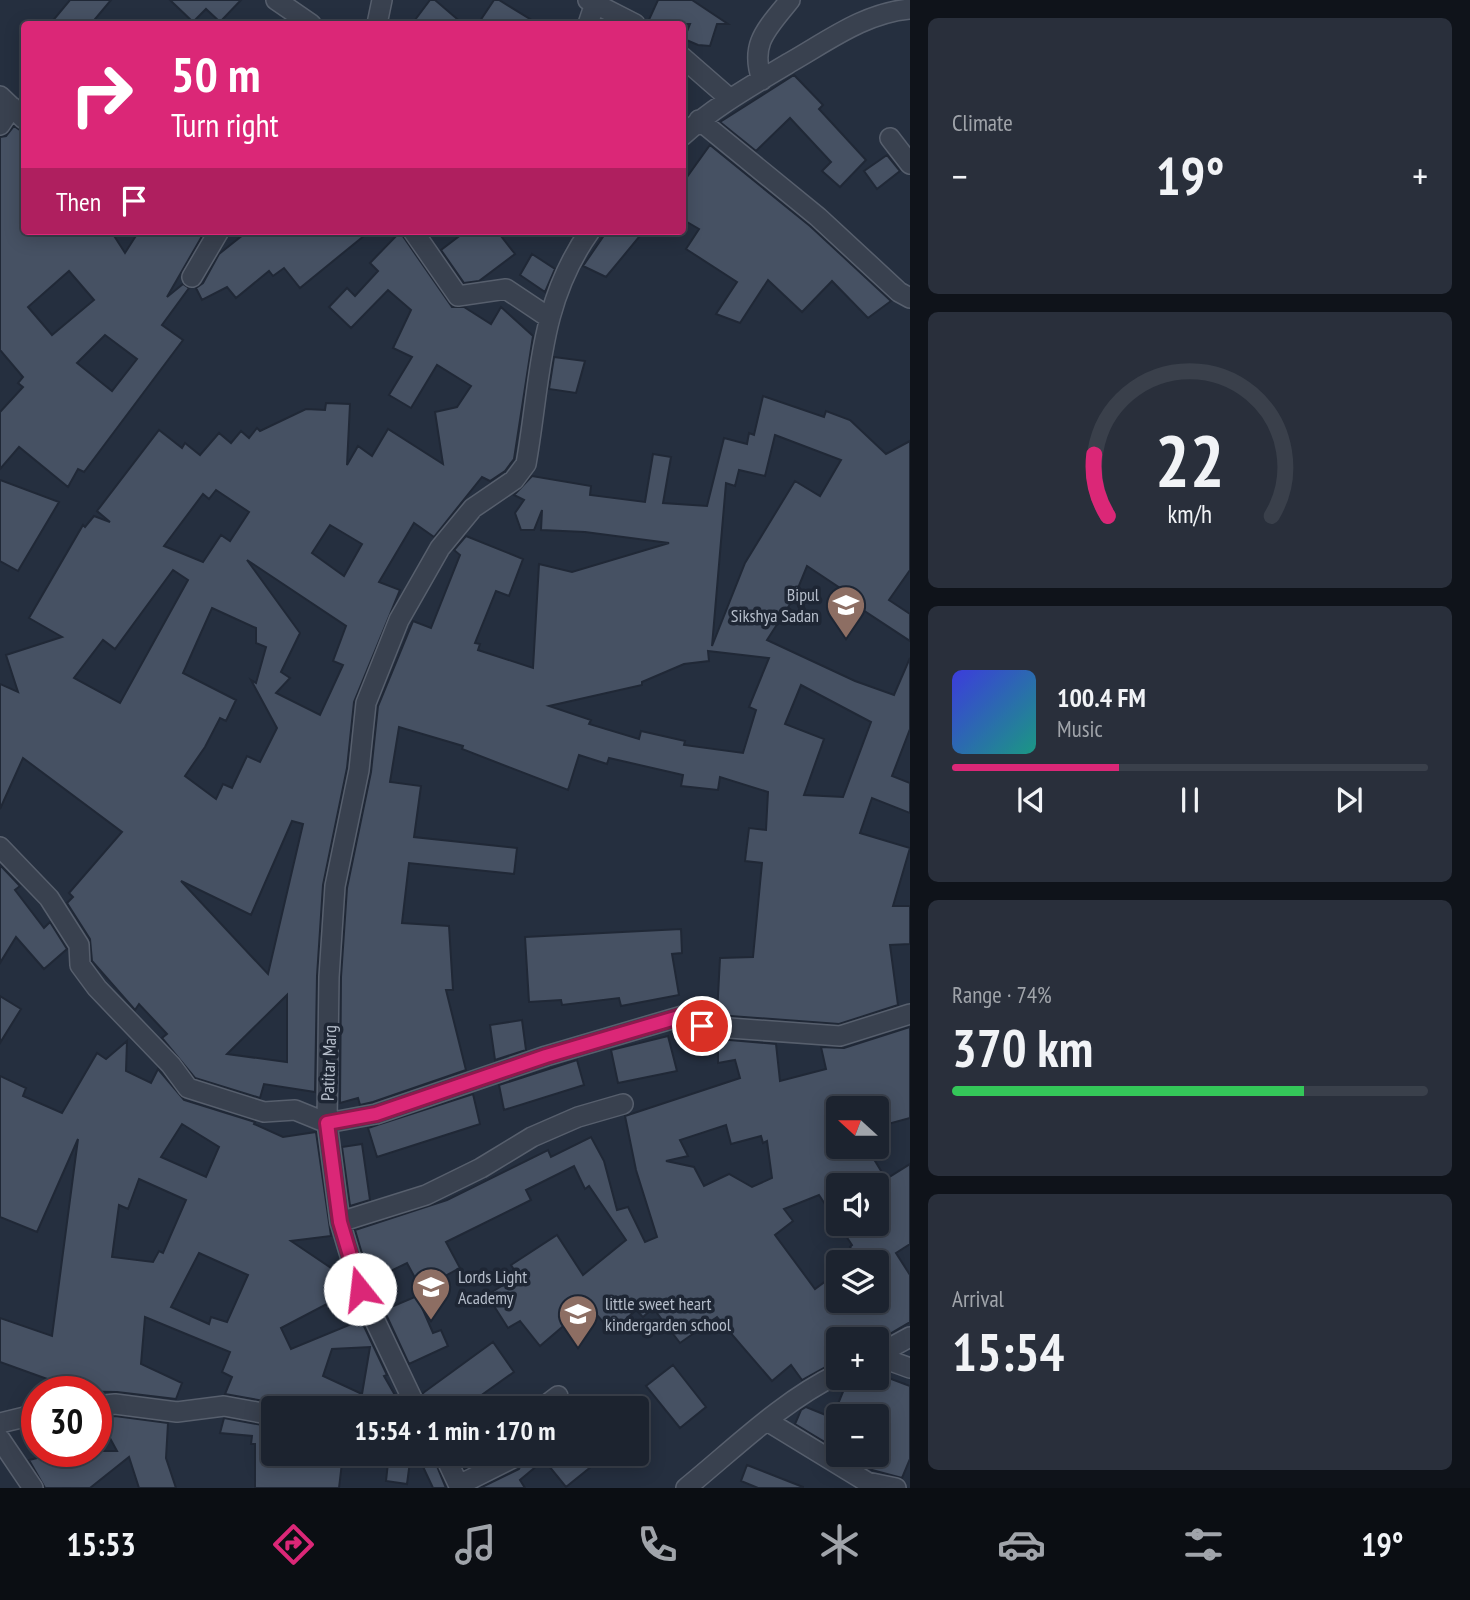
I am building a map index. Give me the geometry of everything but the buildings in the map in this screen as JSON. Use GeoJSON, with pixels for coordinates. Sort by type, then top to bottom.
{"type":"FeatureCollection","features":[{"type":"Feature","properties":{"kind":"street"},"geometry":{"type":"LineString","coordinates":[[276,0],[308,21]]}},
{"type":"Feature","properties":{"kind":"street"},"geometry":{"type":"LineString","coordinates":[[378,21],[382,0]]}},
{"type":"Feature","properties":{"kind":"street"},"geometry":{"type":"LineString","coordinates":[[589,21],[593,1],[630,21]]}},
{"type":"Feature","properties":{"kind":"street"},"geometry":{"type":"LineString","coordinates":[[762,79],[755,61],[756,51],[785,1]]}},
{"type":"Feature","properties":{"kind":"street"},"geometry":{"type":"LineString","coordinates":[[686,132],[729,99],[859,22],[888,11],[910,9]]}},
{"type":"Feature","properties":{"kind":"street"},"geometry":{"type":"LineString","coordinates":[[686,61],[729,99]]}},
{"type":"Feature","properties":{"kind":"street"},"geometry":{"type":"LineString","coordinates":[[0,125],[12,107]]}},
{"type":"Feature","properties":{"kind":"street"},"geometry":{"type":"LineString","coordinates":[[699,120],[818,217],[900,292],[910,298]]}},
{"type":"Feature","properties":{"kind":"street"},"geometry":{"type":"LineString","coordinates":[[890,138],[910,164]]}},
{"type":"Feature","properties":{"kind":"street"},"geometry":{"type":"LineString","coordinates":[[192,277],[217,235]]}},
{"type":"Feature","properties":{"kind":"street"},"geometry":{"type":"LineString","coordinates":[[416,235],[458,296],[506,289],[548,317]]}},
{"type":"Feature","properties":{"kind":"street","name":"Patitar Marg"},"geometry":{"type":"LineString","coordinates":[[411,1396],[360,1289],[340,1222],[327,1123],[329,977],[335,886],[359,770],[366,703],[399,620],[424,572],[473,508],[514,480],[526,464],[548,317],[556,288],[575,251],[587,235]]}},
{"type":"Feature","properties":{"kind":"street"},"geometry":{"type":"LineString","coordinates":[[0,847],[49,898],[79,945],[80,965],[97,988],[171,1065],[188,1088],[264,1112],[295,1110],[327,1123],[376,1114],[546,1056],[682,1016],[702,1026],[840,1036],[910,1014]]}},
{"type":"Feature","properties":{"kind":"street"},"geometry":{"type":"LineString","coordinates":[[340,1222],[426,1195],[481,1168],[532,1136],[623,1104]]}},
{"type":"Feature","properties":{"kind":"street"},"geometry":{"type":"LineString","coordinates":[[889,1349],[910,1337]]}},
{"type":"Feature","properties":{"kind":"street"},"geometry":{"type":"LineString","coordinates":[[889,1360],[910,1368]]}},
{"type":"Feature","properties":{"kind":"street"},"geometry":{"type":"LineString","coordinates":[[686,1488],[768,1421],[826,1380]]}},
{"type":"Feature","properties":{"kind":"street"},"geometry":{"type":"LineString","coordinates":[[112,1404],[177,1412],[224,1406],[261,1413]]}},
{"type":"Feature","properties":{"kind":"street"},"geometry":{"type":"LineString","coordinates":[[0,1423],[21,1418]]}},
{"type":"Feature","properties":{"kind":"street"},"geometry":{"type":"LineString","coordinates":[[768,1421],[867,1482],[896,1488]]}},
{"type":"Feature","properties":{"kind":"street"},"geometry":{"type":"LineString","coordinates":[[3,1450],[33,1488]]}},
{"type":"Feature","properties":{"kind":"street"},"geometry":{"type":"LineString","coordinates":[[450,1466],[459,1486],[498,1466]]}},
{"type":"Feature","properties":{"kind":"place","name":"Bipul Sikshya Sadan"},"geometry":{"type":"Point","coordinates":[846,639]}},
{"type":"Feature","properties":{"kind":"place","name":"Lords Light Academy"},"geometry":{"type":"Point","coordinates":[431,1321]}},
{"type":"Feature","properties":{"kind":"place","name":"little sweet heart kindergarden school"},"geometry":{"type":"Point","coordinates":[578,1348]}},
{"type":"Feature","properties":{"kind":"route"},"geometry":{"type":"LineString","coordinates":[[360,1289],[340,1222],[327,1123],[376,1114],[546,1056],[682,1016],[702,1026]]}}]}
